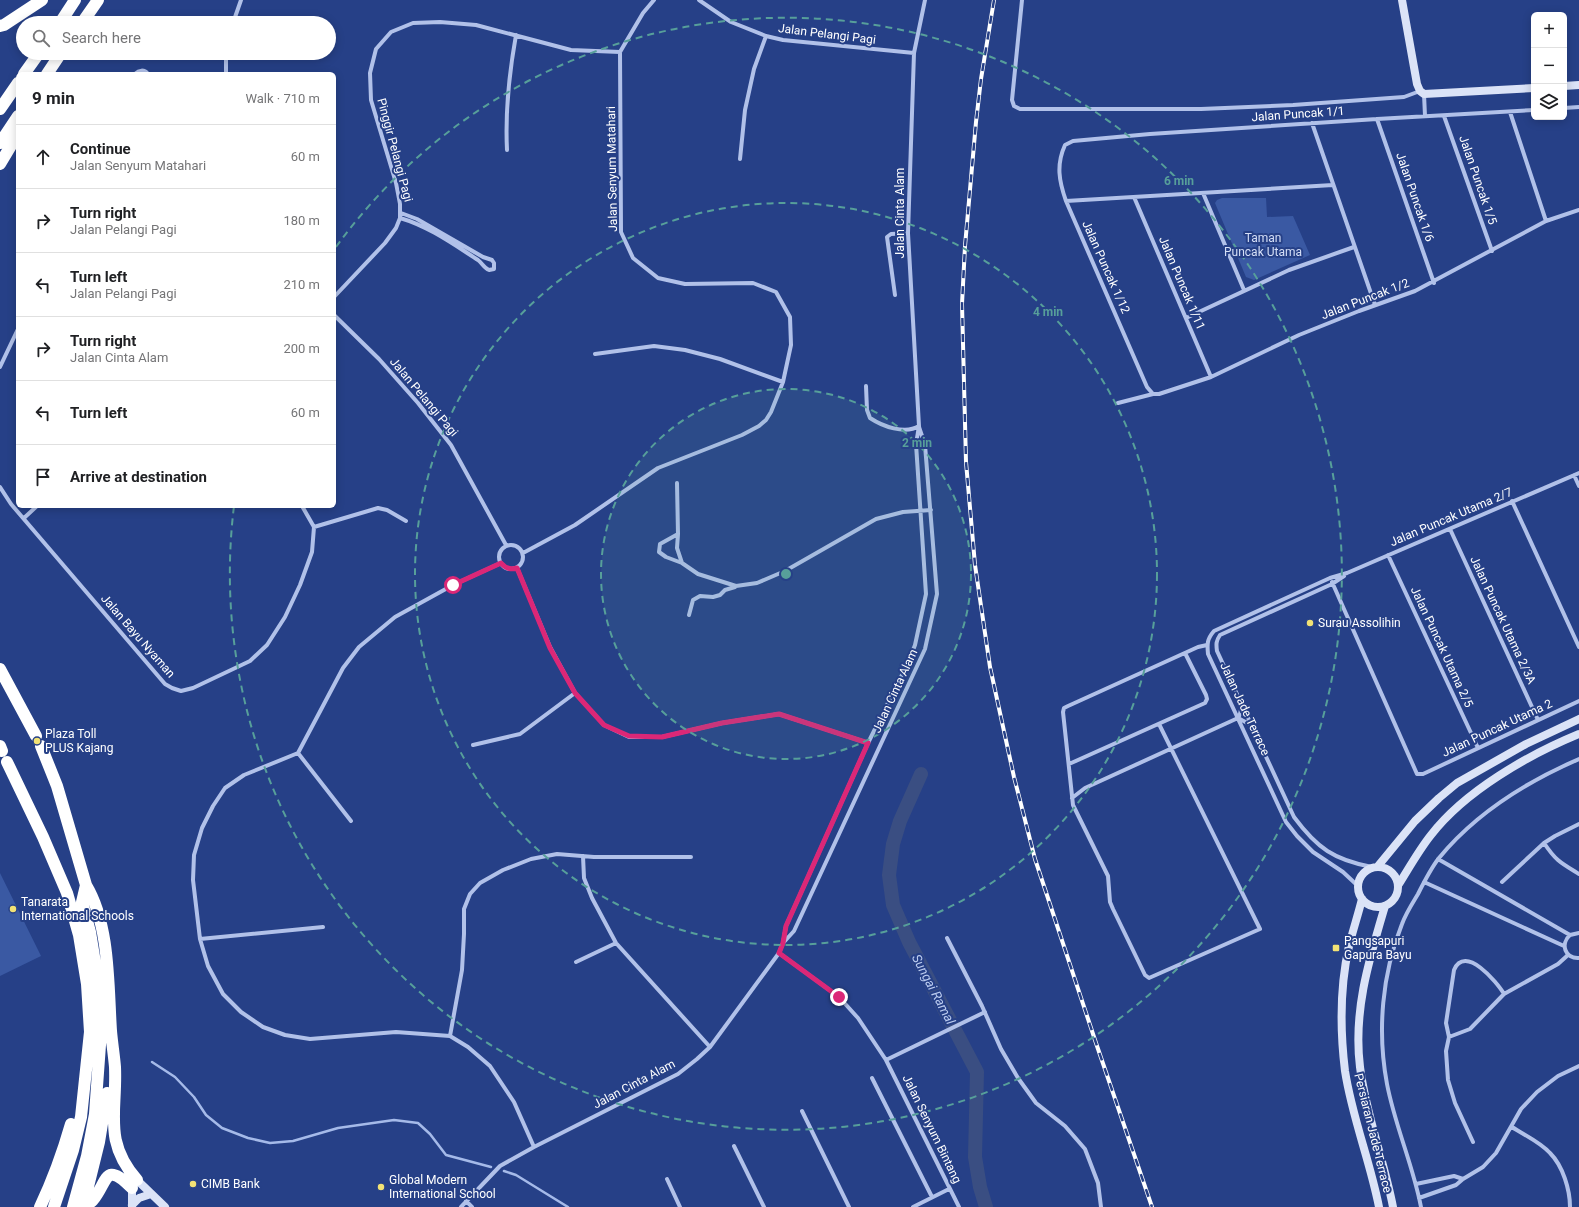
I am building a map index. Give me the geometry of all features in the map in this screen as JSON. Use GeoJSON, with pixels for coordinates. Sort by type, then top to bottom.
{"type":"FeatureCollection","features":[{"type":"Feature","properties":{"kind":"highway"},"geometry":{"type":"LineString","coordinates":[[19,16],[42,0]]}},
{"type":"Feature","properties":{"kind":"highway"},"geometry":{"type":"LineString","coordinates":[[65,16],[76,0]]}},
{"type":"Feature","properties":{"kind":"highway"},"geometry":{"type":"LineString","coordinates":[[87,16],[98,0]]}},
{"type":"Feature","properties":{"kind":"highway"},"geometry":{"type":"LineString","coordinates":[[0,26],[4,26],[16,18]]}},
{"type":"Feature","properties":{"kind":"highway"},"geometry":{"type":"LineString","coordinates":[[25,72],[34,60]]}},
{"type":"Feature","properties":{"kind":"highway"},"geometry":{"type":"LineString","coordinates":[[48,72],[56,60]]}},
{"type":"Feature","properties":{"kind":"highway"},"geometry":{"type":"LineString","coordinates":[[54,72],[61,60]]}},
{"type":"Feature","properties":{"kind":"highway"},"geometry":{"type":"LineString","coordinates":[[0,109],[16,86]]}},
{"type":"Feature","properties":{"kind":"highway"},"geometry":{"type":"LineString","coordinates":[[0,143],[16,119]]}},
{"type":"Feature","properties":{"kind":"highway"},"geometry":{"type":"LineString","coordinates":[[0,164],[16,137]]}},
{"type":"Feature","properties":{"kind":"highway"},"geometry":{"type":"LineString","coordinates":[[0,669],[38,741],[60,793],[86,885],[94,899],[102,929],[109,980],[111,1032],[115,1068],[115,1143],[134,1184]]}},
{"type":"Feature","properties":{"kind":"highway"},"geometry":{"type":"LineString","coordinates":[[3,753],[43,837],[67,893],[79,935],[87,984],[90,1032],[81,1117],[73,1150],[54,1207]]}},
{"type":"Feature","properties":{"kind":"highway"},"geometry":{"type":"LineString","coordinates":[[73,1207],[87,1156],[95,1114],[101,1031],[98,981],[90,932],[82,902],[86,885]]}},
{"type":"Feature","properties":{"kind":"highway"},"geometry":{"type":"LineString","coordinates":[[83,1207],[99,1142],[105,1110],[111,1032]]}},
{"type":"Feature","properties":{"kind":"highway"},"geometry":{"type":"LineString","coordinates":[[40,1207],[50,1187],[65,1146],[86,1072]]}},
{"type":"Feature","properties":{"kind":"highway"},"geometry":{"type":"LineString","coordinates":[[83,1207],[94,1199],[103,1180],[108,1176],[118,1176],[134,1184]]}},
{"type":"Feature","properties":{"kind":"street"},"geometry":{"type":"LineString","coordinates":[[235,16],[241,0]]}},
{"type":"Feature","properties":{"kind":"street"},"geometry":{"type":"LineString","coordinates":[[620,52],[643,13],[654,0]]}},
{"type":"Feature","properties":{"kind":"street","name":"Jalan Pelangi Pagi"},"geometry":{"type":"LineString","coordinates":[[699,0],[731,22],[766,36],[790,41],[914,53]]}},
{"type":"Feature","properties":{"kind":"street","name":"Jalan Cinta Alam"},"geometry":{"type":"LineString","coordinates":[[462,1207],[500,1166],[534,1146],[678,1074],[698,1059],[710,1047],[779,953],[783,943],[786,926],[868,743],[912,654],[924,605],[926,582],[916,444],[919,426],[908,233],[914,53],[925,0]]}},
{"type":"Feature","properties":{"kind":"street"},"geometry":{"type":"LineString","coordinates":[[1022,0],[1012,100],[1014,106],[1020,109],[1201,109],[1404,97],[1422,93],[1531,88]]}},
{"type":"Feature","properties":{"kind":"street"},"geometry":{"type":"LineString","coordinates":[[1402,0],[1417,84],[1422,93],[1425,116]]}},
{"type":"Feature","properties":{"kind":"street","name":"Pinggir Pelangi Pagi"},"geometry":{"type":"LineString","coordinates":[[336,295],[385,243],[396,228],[400,215],[400,204],[396,183],[371,100],[370,73],[376,49],[391,32],[413,23],[440,22],[476,25],[571,50],[620,52]]}},
{"type":"Feature","properties":{"kind":"street"},"geometry":{"type":"LineString","coordinates":[[507,150],[506,119],[509,76],[516,35]]}},
{"type":"Feature","properties":{"kind":"street"},"geometry":{"type":"LineString","coordinates":[[740,159],[745,110],[754,69],[766,36]]}},
{"type":"Feature","properties":{"kind":"street","name":"Jalan Senyum Matahari"},"geometry":{"type":"LineString","coordinates":[[523,553],[575,525],[658,468],[742,435],[759,426],[766,420],[771,412],[783,382],[791,345],[790,317],[776,292],[754,283],[685,284],[658,278],[633,258],[621,232],[620,52]]}},
{"type":"Feature","properties":{"kind":"street"},"geometry":{"type":"LineString","coordinates":[[226,60],[226,72]]}},
{"type":"Feature","properties":{"kind":"street"},"geometry":{"type":"LineString","coordinates":[[1567,86],[1579,85]]}},
{"type":"Feature","properties":{"kind":"street"},"geometry":{"type":"LineString","coordinates":[[1567,108],[1579,107]]}},
{"type":"Feature","properties":{"kind":"street","name":"Jalan Puncak 1/1"},"geometry":{"type":"LineString","coordinates":[[1065,145],[1072,141],[1150,134],[1531,110]]}},
{"type":"Feature","properties":{"kind":"street"},"geometry":{"type":"LineString","coordinates":[[1510,112],[1546,221]]}},
{"type":"Feature","properties":{"kind":"street","name":"Jalan Puncak 1/5"},"geometry":{"type":"LineString","coordinates":[[1444,116],[1492,251]]}},
{"type":"Feature","properties":{"kind":"street","name":"Jalan Puncak 1/6"},"geometry":{"type":"LineString","coordinates":[[1377,119],[1434,282]]}},
{"type":"Feature","properties":{"kind":"street"},"geometry":{"type":"LineString","coordinates":[[1312,123],[1375,305]]}},
{"type":"Feature","properties":{"kind":"street","name":"Jalan Puncak 1/12"},"geometry":{"type":"LineString","coordinates":[[1065,145],[1061,154],[1059,181],[1066,201],[1147,387],[1153,394]]}},
{"type":"Feature","properties":{"kind":"street"},"geometry":{"type":"LineString","coordinates":[[1066,201],[1333,184]]}},
{"type":"Feature","properties":{"kind":"street"},"geometry":{"type":"LineString","coordinates":[[1203,193],[1244,290]]}},
{"type":"Feature","properties":{"kind":"street","name":"Jalan Puncak 1/11"},"geometry":{"type":"LineString","coordinates":[[1134,197],[1211,377]]}},
{"type":"Feature","properties":{"kind":"street","name":"Jalan Puncak 1/2"},"geometry":{"type":"LineString","coordinates":[[1118,403],[1153,394],[1159,394],[1211,377],[1299,336],[1375,305],[1415,291],[1546,221],[1579,210]]}},
{"type":"Feature","properties":{"kind":"street"},"geometry":{"type":"LineString","coordinates":[[400,215],[417,218],[483,257],[492,260],[494,262],[494,269],[489,270],[480,262],[444,239],[416,222],[400,215]]}},
{"type":"Feature","properties":{"kind":"street"},"geometry":{"type":"LineString","coordinates":[[895,295],[887,237],[891,234],[908,233]]}},
{"type":"Feature","properties":{"kind":"street"},"geometry":{"type":"LineString","coordinates":[[1186,318],[1289,270],[1354,247]]}},
{"type":"Feature","properties":{"kind":"street","name":"Jalan Pelangi Pagi"},"geometry":{"type":"LineString","coordinates":[[336,317],[379,359],[418,403],[452,445],[506,545]]}},
{"type":"Feature","properties":{"kind":"street"},"geometry":{"type":"LineString","coordinates":[[0,367],[16,333]]}},
{"type":"Feature","properties":{"kind":"street"},"geometry":{"type":"LineString","coordinates":[[594,354],[654,346],[685,350],[720,359],[783,382]]}},
{"type":"Feature","properties":{"kind":"street"},"geometry":{"type":"LineString","coordinates":[[866,386],[866,410],[870,418],[903,430],[913,429],[919,426]]}},
{"type":"Feature","properties":{"kind":"street","name":"Jalan Cinta Alam"},"geometry":{"type":"LineString","coordinates":[[783,943],[794,931],[925,649],[937,594],[925,445],[919,426]]}},
{"type":"Feature","properties":{"kind":"street","name":"Jalan Puncak Utama 2/7"},"geometry":{"type":"LineString","coordinates":[[1330,578],[1347,573],[1579,473]]}},
{"type":"Feature","properties":{"kind":"street"},"geometry":{"type":"LineString","coordinates":[[1574,475],[1579,486]]}},
{"type":"Feature","properties":{"kind":"street"},"geometry":{"type":"LineString","coordinates":[[677,483],[677,548],[682,563]]}},
{"type":"Feature","properties":{"kind":"street","name":"Jalan Bayu Nyaman"},"geometry":{"type":"LineString","coordinates":[[0,487],[11,504],[165,684],[181,691],[194,688],[250,661],[267,645],[285,617],[300,585],[312,552],[314,527]]}},
{"type":"Feature","properties":{"kind":"street"},"geometry":{"type":"LineString","coordinates":[[1512,501],[1579,647]]}},
{"type":"Feature","properties":{"kind":"street"},"geometry":{"type":"LineString","coordinates":[[24,518],[35,508]]}},
{"type":"Feature","properties":{"kind":"street"},"geometry":{"type":"LineString","coordinates":[[303,508],[314,527],[378,508],[387,510],[406,521]]}},
{"type":"Feature","properties":{"kind":"street"},"geometry":{"type":"LineString","coordinates":[[689,616],[693,600],[700,596],[714,597],[736,586],[757,583],[785,572],[876,519],[903,512],[931,510]]}},
{"type":"Feature","properties":{"kind":"street","name":"Jalan Puncak Utama 2/3A"},"geometry":{"type":"LineString","coordinates":[[1450,529],[1538,720]]}},
{"type":"Feature","properties":{"kind":"street"},"geometry":{"type":"LineString","coordinates":[[678,534],[660,544],[659,552],[666,557],[682,563],[698,574],[736,586]]}},
{"type":"Feature","properties":{"kind":"street"},"geometry":{"type":"LineString","coordinates":[[510,544],[518,546],[523,553],[522,563],[517,568],[506,568],[501,563],[499,555],[503,547],[506,545],[510,544]]}},
{"type":"Feature","properties":{"kind":"street","name":"Jalan Puncak Utama 2/5"},"geometry":{"type":"LineString","coordinates":[[1388,555],[1478,748]]}},
{"type":"Feature","properties":{"kind":"street"},"geometry":{"type":"LineString","coordinates":[[501,563],[453,585],[395,617],[359,647],[343,668],[298,753],[244,775],[225,788],[213,806],[202,828],[194,855],[193,880],[200,939],[208,966],[222,994],[241,1012],[263,1027],[285,1035],[310,1039],[396,1032],[450,1036],[468,1047],[490,1066],[514,1102],[534,1146]]}},
{"type":"Feature","properties":{"kind":"street"},"geometry":{"type":"LineString","coordinates":[[517,568],[550,648],[575,693],[604,725],[629,736],[662,737],[722,723],[779,714],[868,743]]}},
{"type":"Feature","properties":{"kind":"street"},"geometry":{"type":"LineString","coordinates":[[1159,724],[1260,929],[1149,978],[1145,975],[1113,909],[1110,902],[1108,876],[1076,811],[1072,798],[1064,708],[1198,647],[1207,645],[1208,637],[1214,631],[1330,578],[1332,584],[1347,573]]}},
{"type":"Feature","properties":{"kind":"street","name":"Jalan Puncak Utama 2"},"geometry":{"type":"LineString","coordinates":[[1332,584],[1417,774],[1423,774],[1579,701]]}},
{"type":"Feature","properties":{"kind":"street","name":"Jalan Jade Terrace"},"geometry":{"type":"LineString","coordinates":[[1332,584],[1220,635],[1217,640],[1217,651],[1294,817],[1319,845],[1334,856],[1349,862],[1375,867]]}},
{"type":"Feature","properties":{"kind":"street","name":"Jalan Jade Terrace"},"geometry":{"type":"LineString","coordinates":[[1207,645],[1208,654],[1286,822],[1313,852],[1343,872],[1358,886]]}},
{"type":"Feature","properties":{"kind":"street"},"geometry":{"type":"LineString","coordinates":[[1070,764],[1204,703],[1207,699],[1185,653]]}},
{"type":"Feature","properties":{"kind":"street"},"geometry":{"type":"LineString","coordinates":[[473,745],[520,734],[575,693]]}},
{"type":"Feature","properties":{"kind":"street"},"geometry":{"type":"LineString","coordinates":[[1072,798],[1085,788],[1238,718],[1242,705]]}},
{"type":"Feature","properties":{"kind":"street"},"geometry":{"type":"LineString","coordinates":[[1238,718],[1252,725]]}},
{"type":"Feature","properties":{"kind":"street"},"geometry":{"type":"LineString","coordinates":[[1375,867],[1388,869],[1393,872],[1398,884],[1396,897],[1385,906],[1373,906],[1367,904],[1362,899],[1358,886],[1362,874],[1375,867],[1415,820],[1457,783],[1526,744],[1579,719]]}},
{"type":"Feature","properties":{"kind":"street"},"geometry":{"type":"LineString","coordinates":[[1398,884],[1431,835],[1452,811],[1467,798],[1497,776],[1579,734]]}},
{"type":"Feature","properties":{"kind":"street"},"geometry":{"type":"LineString","coordinates":[[298,753],[351,821]]}},
{"type":"Feature","properties":{"kind":"street"},"geometry":{"type":"LineString","coordinates":[[1421,1207],[1416,1184],[1387,1085],[1383,1049],[1382,1018],[1390,960],[1402,923],[1438,859],[1458,838],[1483,815],[1521,788],[1579,759]]}},
{"type":"Feature","properties":{"kind":"street"},"geometry":{"type":"LineString","coordinates":[[1502,882],[1544,843],[1579,824]]}},
{"type":"Feature","properties":{"kind":"street"},"geometry":{"type":"LineString","coordinates":[[1544,843],[1553,857],[1579,874]]}},
{"type":"Feature","properties":{"kind":"street"},"geometry":{"type":"LineString","coordinates":[[450,1036],[462,970],[464,909],[470,894],[480,882],[503,870],[531,859],[558,854],[583,856],[691,857]]}},
{"type":"Feature","properties":{"kind":"street"},"geometry":{"type":"LineString","coordinates":[[583,856],[584,878],[592,898],[616,943],[710,1047]]}},
{"type":"Feature","properties":{"kind":"street"},"geometry":{"type":"LineString","coordinates":[[1438,859],[1570,935]]}},
{"type":"Feature","properties":{"kind":"street"},"geometry":{"type":"LineString","coordinates":[[1424,882],[1564,946]]}},
{"type":"Feature","properties":{"kind":"street","name":"Persiaran Jade Terrace"},"geometry":{"type":"LineString","coordinates":[[1362,899],[1348,954],[1343,985],[1342,1024],[1345,1071],[1356,1120],[1376,1189],[1379,1207]]}},
{"type":"Feature","properties":{"kind":"street","name":"Persiaran Jade Terrace"},"geometry":{"type":"LineString","coordinates":[[1385,906],[1363,986],[1358,1025],[1360,1067],[1369,1115],[1389,1186],[1393,1207]]}},
{"type":"Feature","properties":{"kind":"street"},"geometry":{"type":"LineString","coordinates":[[200,939],[323,927]]}},
{"type":"Feature","properties":{"kind":"street"},"geometry":{"type":"LineString","coordinates":[[1579,933],[1570,935],[1565,941],[1564,946],[1568,955],[1579,958]]}},
{"type":"Feature","properties":{"kind":"street"},"geometry":{"type":"LineString","coordinates":[[947,938],[982,1013],[1018,1078],[1036,1103],[1065,1126],[1085,1149],[1098,1183],[1101,1207]]}},
{"type":"Feature","properties":{"kind":"street"},"geometry":{"type":"LineString","coordinates":[[576,962],[616,943]]}},
{"type":"Feature","properties":{"kind":"street","name":"Jalan Senyum Bintang"},"geometry":{"type":"LineString","coordinates":[[779,953],[839,997],[858,1018],[886,1060],[959,1207]]}},
{"type":"Feature","properties":{"kind":"street"},"geometry":{"type":"LineString","coordinates":[[1448,1036],[1470,1029],[1504,994],[1558,964],[1568,955]]}},
{"type":"Feature","properties":{"kind":"street"},"geometry":{"type":"LineString","coordinates":[[1473,1142],[1455,1103],[1448,1080],[1446,1051],[1448,1036],[1446,1023],[1454,970],[1457,964],[1466,960],[1490,974],[1504,994]]}},
{"type":"Feature","properties":{"kind":"street"},"geometry":{"type":"LineString","coordinates":[[886,1060],[982,1013]]}},
{"type":"Feature","properties":{"kind":"street"},"geometry":{"type":"LineString","coordinates":[[1419,1198],[1456,1186],[1463,1179],[1483,1167],[1496,1153],[1522,1109],[1537,1092],[1558,1076],[1579,1066]]}},
{"type":"Feature","properties":{"kind":"street"},"geometry":{"type":"LineString","coordinates":[[872,1078],[932,1197]]}},
{"type":"Feature","properties":{"kind":"street"},"geometry":{"type":"LineString","coordinates":[[802,1111],[849,1207]]}},
{"type":"Feature","properties":{"kind":"street"},"geometry":{"type":"LineString","coordinates":[[1512,1127],[1551,1153],[1562,1172],[1570,1193],[1570,1207]]}},
{"type":"Feature","properties":{"kind":"street"},"geometry":{"type":"LineString","coordinates":[[734,1146],[764,1207]]}},
{"type":"Feature","properties":{"kind":"street"},"geometry":{"type":"LineString","coordinates":[[1416,1184],[1454,1176],[1463,1179]]}},
{"type":"Feature","properties":{"kind":"street"},"geometry":{"type":"LineString","coordinates":[[667,1179],[680,1207]]}},
{"type":"Feature","properties":{"kind":"street"},"geometry":{"type":"LineString","coordinates":[[132,1206],[134,1184],[150,1194],[165,1207]]}},
{"type":"Feature","properties":{"kind":"street"},"geometry":{"type":"LineString","coordinates":[[913,1207],[950,1189]]}},
{"type":"Feature","properties":{"kind":"street"},"geometry":{"type":"LineString","coordinates":[[132,1206],[139,1198],[150,1194]]}},
{"type":"Feature","properties":{"kind":"street"},"geometry":{"type":"LineString","coordinates":[[466,1201],[472,1207]]}},
{"type":"Feature","properties":{"kind":"green space","name":"Taman Puncak Utama"},"geometry":{"type":"Polygon","coordinates":[[[1222,198],[1266,198],[1267,217],[1293,216],[1310,255],[1254,280],[1246,277],[1215,203],[1217,200],[1222,198]]]}},
{"type":"Feature","properties":{"kind":"green space","name":"Tanarata International Schools"},"geometry":{"type":"Polygon","coordinates":[[[0,873],[41,956],[0,976],[0,873]]]}},
{"type":"Feature","properties":{"kind":"waterway","name":"Sungai Ramal"},"geometry":{"type":"LineString","coordinates":[[921,774],[900,821],[893,844],[889,875],[893,905],[909,942],[977,1072],[975,1157],[980,1187],[986,1207]]}},
{"type":"Feature","properties":{"kind":"waterway"},"geometry":{"type":"LineString","coordinates":[[152,1062],[175,1077],[194,1097],[206,1115],[222,1128],[248,1138],[270,1143],[293,1141],[338,1128],[394,1120],[418,1123],[430,1134],[446,1155],[491,1167]]}},
{"type":"Feature","properties":{"kind":"waterway"},"geometry":{"type":"LineString","coordinates":[[504,1171],[516,1175],[568,1207]]}},
{"type":"Feature","properties":{"kind":"railway"},"geometry":{"type":"LineString","coordinates":[[994,0],[981,79],[976,122],[965,246],[962,304],[966,462],[975,565],[990,667],[1014,777],[1035,859],[1152,1207]]}},
{"type":"Feature","properties":{"kind":"place","name":"Surau Assolihin"},"geometry":{"type":"Point","coordinates":[1310,623]}},
{"type":"Feature","properties":{"kind":"place","name":"Plaza Toll PLUS Kajang"},"geometry":{"type":"Point","coordinates":[37,741]}},
{"type":"Feature","properties":{"kind":"place","name":"Tanarata International Schools"},"geometry":{"type":"Point","coordinates":[13,909]}},
{"type":"Feature","properties":{"kind":"place","name":"Pangsapuri Gapura Bayu"},"geometry":{"type":"Point","coordinates":[1336,948]}},
{"type":"Feature","properties":{"kind":"place","name":"CIMB Bank"},"geometry":{"type":"Point","coordinates":[193,1184]}},
{"type":"Feature","properties":{"kind":"place","name":"Global Modern International School"},"geometry":{"type":"Point","coordinates":[381,1187]}},
{"type":"Feature","properties":{"kind":"route"},"geometry":{"type":"LineString","coordinates":[[453,585],[501,563],[506,568],[517,568],[550,648],[575,693],[604,725],[629,736],[662,737],[722,723],[779,714],[868,743],[786,926],[783,943],[779,953],[839,997]]}}]}
